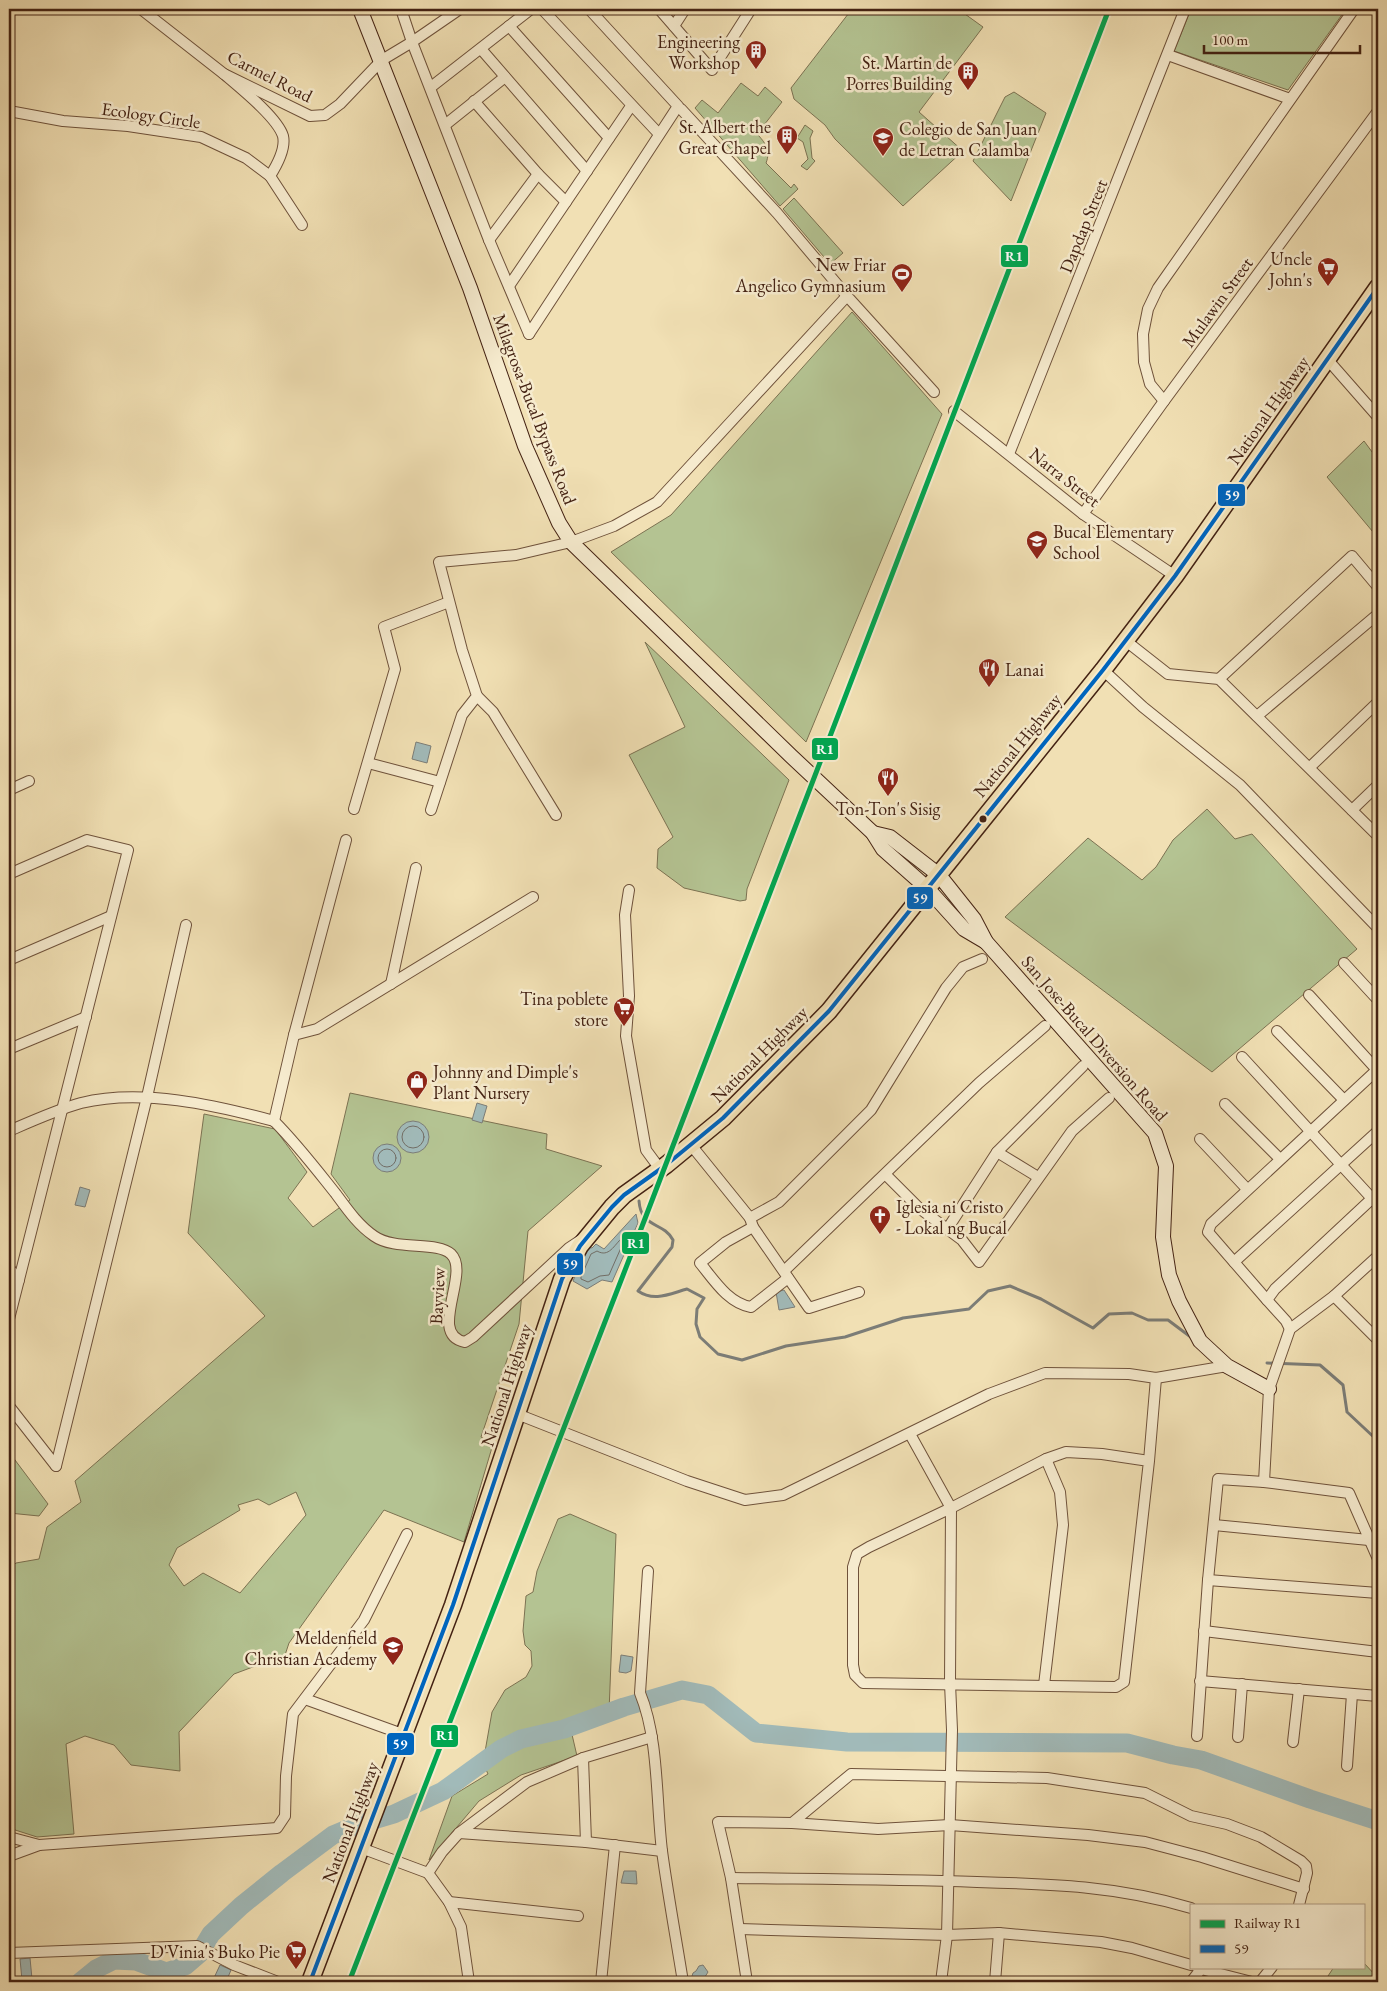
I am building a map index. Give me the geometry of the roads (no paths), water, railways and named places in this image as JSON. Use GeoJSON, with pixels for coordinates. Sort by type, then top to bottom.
{"type":"FeatureCollection","features":[{"type":"Feature","properties":{"kind":"main road","name":"Milagrosa-Bucal Bypass Road"},"geometry":{"type":"LineString","coordinates":[[360,9],[382,60],[470,288],[525,446],[559,523],[571,542],[791,756],[874,833],[883,849],[928,888]]}},
{"type":"Feature","properties":{"kind":"main road","name":"National Highway"},"geometry":{"type":"LineString","coordinates":[[310,1982],[453,1606],[562,1280],[574,1257],[588,1235],[624,1195],[692,1145],[723,1118],[829,1011],[1126,641],[1328,360],[1378,287]]}},
{"type":"Feature","properties":{"kind":"main road","name":"Milagrosa-Bucal Bypass Road"},"geometry":{"type":"LineString","coordinates":[[874,833],[890,837],[939,875]]}},
{"type":"Feature","properties":{"kind":"main road","name":"San Jose-Bucal Diversion Road"},"geometry":{"type":"LineString","coordinates":[[939,875],[974,918],[986,942],[1155,1133],[1166,1166],[1163,1238],[1169,1275],[1179,1301],[1200,1341],[1227,1366],[1269,1389]]}},
{"type":"Feature","properties":{"kind":"main road","name":"San Jose-Bucal Diversion Road"},"geometry":{"type":"LineString","coordinates":[[928,888],[964,929],[986,942]]}},
{"type":"Feature","properties":{"kind":"street","name":"Carmel Road"},"geometry":{"type":"LineString","coordinates":[[141,9],[224,74],[310,116],[325,115],[340,104],[382,60],[460,9]]}},
{"type":"Feature","properties":{"kind":"street"},"geometry":{"type":"LineString","coordinates":[[402,9],[412,42],[529,334],[678,106],[589,9]]}},
{"type":"Feature","properties":{"kind":"street"},"geometry":{"type":"LineString","coordinates":[[431,87],[531,9]]}},
{"type":"Feature","properties":{"kind":"street"},"geometry":{"type":"LineString","coordinates":[[542,9],[659,134]]}},
{"type":"Feature","properties":{"kind":"street"},"geometry":{"type":"LineString","coordinates":[[659,9],[712,70],[751,9]]}},
{"type":"Feature","properties":{"kind":"street"},"geometry":{"type":"LineString","coordinates":[[674,26],[685,9]]}},
{"type":"Feature","properties":{"kind":"street","name":"Dapdap Street"},"geometry":{"type":"LineString","coordinates":[[1009,454],[1185,9]]}},
{"type":"Feature","properties":{"kind":"street"},"geometry":{"type":"LineString","coordinates":[[1164,401],[1150,384],[1144,362],[1143,334],[1148,310],[1158,288],[1354,9]]}},
{"type":"Feature","properties":{"kind":"street"},"geometry":{"type":"LineString","coordinates":[[508,26],[609,138]]}},
{"type":"Feature","properties":{"kind":"street"},"geometry":{"type":"LineString","coordinates":[[481,49],[587,171]]}},
{"type":"Feature","properties":{"kind":"street"},"geometry":{"type":"LineString","coordinates":[[1168,55],[1290,99]]}},
{"type":"Feature","properties":{"kind":"street"},"geometry":{"type":"LineString","coordinates":[[224,74],[270,117],[283,136],[280,159],[270,176]]}},
{"type":"Feature","properties":{"kind":"street"},"geometry":{"type":"LineString","coordinates":[[445,124],[505,77]]}},
{"type":"Feature","properties":{"kind":"street"},"geometry":{"type":"LineString","coordinates":[[474,101],[538,174],[566,202]]}},
{"type":"Feature","properties":{"kind":"street"},"geometry":{"type":"LineString","coordinates":[[509,286],[631,106]]}},
{"type":"Feature","properties":{"kind":"street"},"geometry":{"type":"LineString","coordinates":[[681,109],[779,215],[846,296],[934,392]]}},
{"type":"Feature","properties":{"kind":"street","name":"Mulawin Street"},"geometry":{"type":"LineString","coordinates":[[1083,514],[1378,110]]}},
{"type":"Feature","properties":{"kind":"street","name":"Ecology Circle"},"geometry":{"type":"LineString","coordinates":[[9,111],[63,120],[128,126],[202,137],[246,158],[270,176],[302,225]]}},
{"type":"Feature","properties":{"kind":"street"},"geometry":{"type":"LineString","coordinates":[[490,240],[538,174]]}},
{"type":"Feature","properties":{"kind":"street"},"geometry":{"type":"LineString","coordinates":[[556,815],[493,712],[477,696],[462,650],[439,562],[516,555],[571,542],[614,526],[657,502],[846,296]]}},
{"type":"Feature","properties":{"kind":"street"},"geometry":{"type":"LineString","coordinates":[[1328,360],[1378,417]]}},
{"type":"Feature","properties":{"kind":"street","name":"Narra Street"},"geometry":{"type":"LineString","coordinates":[[954,411],[1083,514],[1174,576]]}},
{"type":"Feature","properties":{"kind":"street"},"geometry":{"type":"LineString","coordinates":[[1219,679],[1352,556],[1378,587]]}},
{"type":"Feature","properties":{"kind":"street"},"geometry":{"type":"LineString","coordinates":[[354,809],[395,669],[384,627],[449,602]]}},
{"type":"Feature","properties":{"kind":"street"},"geometry":{"type":"LineString","coordinates":[[1257,716],[1378,614]]}},
{"type":"Feature","properties":{"kind":"street"},"geometry":{"type":"LineString","coordinates":[[1126,641],[1168,674],[1219,679],[1310,766],[1378,836]]}},
{"type":"Feature","properties":{"kind":"street"},"geometry":{"type":"LineString","coordinates":[[1103,670],[1143,707],[1240,785],[1378,928]]}},
{"type":"Feature","properties":{"kind":"street"},"geometry":{"type":"LineString","coordinates":[[431,810],[462,715],[477,696]]}},
{"type":"Feature","properties":{"kind":"street"},"geometry":{"type":"LineString","coordinates":[[1310,766],[1378,702]]}},
{"type":"Feature","properties":{"kind":"street"},"geometry":{"type":"LineString","coordinates":[[368,763],[440,782]]}},
{"type":"Feature","properties":{"kind":"street"},"geometry":{"type":"LineString","coordinates":[[9,790],[29,781]]}},
{"type":"Feature","properties":{"kind":"street"},"geometry":{"type":"LineString","coordinates":[[1352,810],[1378,785]]}},
{"type":"Feature","properties":{"kind":"street"},"geometry":{"type":"LineString","coordinates":[[9,874],[87,840],[128,850],[9,1319]]}},
{"type":"Feature","properties":{"kind":"street"},"geometry":{"type":"LineString","coordinates":[[9,1130],[62,1109],[106,1098],[147,1097],[209,1106],[274,1121],[294,1035],[346,840]]}},
{"type":"Feature","properties":{"kind":"street"},"geometry":{"type":"LineString","coordinates":[[391,984],[416,868]]}},
{"type":"Feature","properties":{"kind":"street"},"geometry":{"type":"LineString","coordinates":[[628,890],[625,915],[629,996],[626,1036],[646,1150],[660,1169]]}},
{"type":"Feature","properties":{"kind":"street"},"geometry":{"type":"LineString","coordinates":[[294,1035],[317,1029],[533,897]]}},
{"type":"Feature","properties":{"kind":"street"},"geometry":{"type":"LineString","coordinates":[[9,960],[111,916]]}},
{"type":"Feature","properties":{"kind":"street"},"geometry":{"type":"LineString","coordinates":[[9,1406],[56,1466],[147,1097],[186,925]]}},
{"type":"Feature","properties":{"kind":"street"},"geometry":{"type":"LineString","coordinates":[[982,959],[963,967],[946,988],[871,1110],[779,1202],[700,1263],[719,1287],[741,1305],[751,1307],[980,1083],[1045,1026]]}},
{"type":"Feature","properties":{"kind":"street"},"geometry":{"type":"LineString","coordinates":[[1344,963],[1378,1000]]}},
{"type":"Feature","properties":{"kind":"street"},"geometry":{"type":"LineString","coordinates":[[1290,1329],[1286,1321],[1208,1232],[1211,1224],[1247,1189],[1378,1069],[1309,995]]}},
{"type":"Feature","properties":{"kind":"street"},"geometry":{"type":"LineString","coordinates":[[9,1049],[86,1017]]}},
{"type":"Feature","properties":{"kind":"street"},"geometry":{"type":"LineString","coordinates":[[1277,1031],[1344,1100]]}},
{"type":"Feature","properties":{"kind":"street"},"geometry":{"type":"LineString","coordinates":[[1242,1057],[1341,1165],[1376,1199],[1275,1289],[1267,1300]]}},
{"type":"Feature","properties":{"kind":"street"},"geometry":{"type":"LineString","coordinates":[[948,1228],[997,1152],[1082,1066]]}},
{"type":"Feature","properties":{"kind":"street"},"geometry":{"type":"LineString","coordinates":[[886,1175],[919,1208],[962,1240],[979,1262],[1072,1131],[1109,1098]]}},
{"type":"Feature","properties":{"kind":"street"},"geometry":{"type":"LineString","coordinates":[[1225,1104],[1280,1159]]}},
{"type":"Feature","properties":{"kind":"street","name":"Bayview"},"geometry":{"type":"LineString","coordinates":[[274,1121],[308,1159],[359,1224],[374,1236],[393,1245],[421,1246],[446,1250],[454,1258],[456,1270],[448,1323],[451,1334],[456,1340],[465,1342],[473,1337],[569,1248],[588,1235]]}},
{"type":"Feature","properties":{"kind":"street"},"geometry":{"type":"LineString","coordinates":[[1234,1262],[1378,1131]]}},
{"type":"Feature","properties":{"kind":"street"},"geometry":{"type":"LineString","coordinates":[[1200,1139],[1247,1189]]}},
{"type":"Feature","properties":{"kind":"street"},"geometry":{"type":"LineString","coordinates":[[692,1145],[752,1222],[809,1308],[859,1292]]}},
{"type":"Feature","properties":{"kind":"street"},"geometry":{"type":"LineString","coordinates":[[997,1152],[1038,1177]]}},
{"type":"Feature","properties":{"kind":"street"},"geometry":{"type":"LineString","coordinates":[[1264,1482],[1269,1389],[1290,1329],[1334,1296],[1378,1256]]}},
{"type":"Feature","properties":{"kind":"street"},"geometry":{"type":"LineString","coordinates":[[1370,1263],[1378,1272]]}},
{"type":"Feature","properties":{"kind":"street"},"geometry":{"type":"LineString","coordinates":[[9,1268],[19,1280]]}},
{"type":"Feature","properties":{"kind":"street"},"geometry":{"type":"LineString","coordinates":[[1334,1296],[1378,1340]]}},
{"type":"Feature","properties":{"kind":"street"},"geometry":{"type":"LineString","coordinates":[[517,1414],[687,1481],[745,1500],[783,1495],[989,1394],[1045,1373],[1129,1374],[1156,1378],[1227,1366]]}},
{"type":"Feature","properties":{"kind":"street"},"geometry":{"type":"LineString","coordinates":[[1149,1461],[1102,1454],[1066,1452],[1046,1460],[857,1554],[853,1567],[853,1665],[855,1675],[863,1683],[1116,1687],[1124,1682],[1149,1461],[1156,1378]]}},
{"type":"Feature","properties":{"kind":"street"},"geometry":{"type":"LineString","coordinates":[[910,1434],[951,1508],[950,1683],[952,1730],[950,1825],[947,1935],[941,1982]]}},
{"type":"Feature","properties":{"kind":"street"},"geometry":{"type":"LineString","coordinates":[[1044,1685],[1063,1525],[1060,1492],[1046,1460]]}},
{"type":"Feature","properties":{"kind":"street"},"geometry":{"type":"LineString","coordinates":[[1197,1736],[1208,1580],[1218,1479],[1264,1482],[1349,1493],[1378,1559]]}},
{"type":"Feature","properties":{"kind":"street"},"geometry":{"type":"LineString","coordinates":[[1214,1525],[1370,1540]]}},
{"type":"Feature","properties":{"kind":"street"},"geometry":{"type":"LineString","coordinates":[[9,1856],[39,1845],[277,1828],[285,1816],[286,1776],[293,1714],[364,1620],[407,1534]]}},
{"type":"Feature","properties":{"kind":"street"},"geometry":{"type":"LineString","coordinates":[[648,1571],[640,1693],[647,1712],[652,1737],[662,1851],[683,1982]]}},
{"type":"Feature","properties":{"kind":"street"},"geometry":{"type":"LineString","coordinates":[[1208,1580],[1378,1593]]}},
{"type":"Feature","properties":{"kind":"street"},"geometry":{"type":"LineString","coordinates":[[1204,1631],[1378,1652]]}},
{"type":"Feature","properties":{"kind":"street"},"geometry":{"type":"LineString","coordinates":[[1200,1681],[1378,1696]]}},
{"type":"Feature","properties":{"kind":"street"},"geometry":{"type":"LineString","coordinates":[[1238,1737],[1242,1684]]}},
{"type":"Feature","properties":{"kind":"street"},"geometry":{"type":"LineString","coordinates":[[1293,1742],[1299,1689]]}},
{"type":"Feature","properties":{"kind":"street"},"geometry":{"type":"LineString","coordinates":[[1347,1766],[1352,1694]]}},
{"type":"Feature","properties":{"kind":"street"},"geometry":{"type":"LineString","coordinates":[[305,1700],[405,1735]]}},
{"type":"Feature","properties":{"kind":"street"},"geometry":{"type":"LineString","coordinates":[[428,1873],[442,1852],[459,1833],[527,1782],[583,1758],[652,1737]]}},
{"type":"Feature","properties":{"kind":"street"},"geometry":{"type":"LineString","coordinates":[[583,1758],[586,1842]]}},
{"type":"Feature","properties":{"kind":"street"},"geometry":{"type":"LineString","coordinates":[[792,1823],[851,1774],[1047,1778],[1145,1793],[1191,1816],[1261,1837],[1290,1853],[1306,1866],[1307,1873],[1299,1904]]}},
{"type":"Feature","properties":{"kind":"street"},"geometry":{"type":"LineString","coordinates":[[747,1982],[731,1878],[718,1822],[792,1823],[878,1828],[950,1825],[1088,1835],[1144,1842],[1202,1856],[1304,1889]]}},
{"type":"Feature","properties":{"kind":"street"},"geometry":{"type":"LineString","coordinates":[[459,1833],[586,1842],[662,1851]]}},
{"type":"Feature","properties":{"kind":"street"},"geometry":{"type":"LineString","coordinates":[[9,1837],[39,1845]]}},
{"type":"Feature","properties":{"kind":"street"},"geometry":{"type":"LineString","coordinates":[[602,1982],[614,1846]]}},
{"type":"Feature","properties":{"kind":"street"},"geometry":{"type":"LineString","coordinates":[[361,1848],[428,1873],[449,1902],[461,1926],[469,1982]]}},
{"type":"Feature","properties":{"kind":"street"},"geometry":{"type":"LineString","coordinates":[[731,1878],[1069,1885],[1124,1891],[1190,1908]]}},
{"type":"Feature","properties":{"kind":"street"},"geometry":{"type":"LineString","coordinates":[[449,1902],[578,1916]]}},
{"type":"Feature","properties":{"kind":"street"},"geometry":{"type":"LineString","coordinates":[[740,1930],[947,1935],[999,1933],[1101,1942],[1132,1948],[1190,1965]]}},
{"type":"Feature","properties":{"kind":"street"},"geometry":{"type":"LineString","coordinates":[[994,1982],[999,1933]]}},
{"type":"Feature","properties":{"kind":"street"},"geometry":{"type":"LineString","coordinates":[[9,1953],[202,1948],[234,1965],[278,1982]]}},
{"type":"Feature","properties":{"kind":"street"},"geometry":{"type":"LineString","coordinates":[[1191,1982],[1199,1968],[1252,1982]]}},
{"type":"Feature","properties":{"kind":"street"},"geometry":{"type":"LineString","coordinates":[[1260,1982],[1271,1968]]}},
{"type":"Feature","properties":{"kind":"water"},"geometry":{"type":"Polygon","coordinates":[[[416,742],[431,746],[427,763],[412,759],[416,742]]]}},
{"type":"Feature","properties":{"kind":"water"},"geometry":{"type":"Polygon","coordinates":[[[477,1103],[487,1106],[482,1123],[472,1120],[477,1103]]]}},
{"type":"Feature","properties":{"kind":"water"},"geometry":{"type":"Polygon","coordinates":[[[413,1121],[419,1122],[424,1126],[428,1131],[428,1143],[424,1148],[419,1152],[413,1153],[407,1152],[402,1148],[398,1143],[397,1137],[398,1131],[402,1126],[407,1122],[413,1121]]]}},
{"type":"Feature","properties":{"kind":"water"},"geometry":{"type":"Polygon","coordinates":[[[387,1144],[397,1148],[401,1158],[397,1168],[387,1172],[377,1168],[373,1158],[377,1148],[387,1144]]]}},
{"type":"Feature","properties":{"kind":"water"},"geometry":{"type":"Polygon","coordinates":[[[80,1187],[90,1190],[85,1207],[75,1205],[80,1187]]]}},
{"type":"Feature","properties":{"kind":"water"},"geometry":{"type":"Polygon","coordinates":[[[636,1214],[638,1223],[612,1282],[602,1280],[587,1289],[573,1281],[588,1247],[592,1248],[596,1244],[604,1249],[636,1214]]]}},
{"type":"Feature","properties":{"kind":"water"},"geometry":{"type":"Polygon","coordinates":[[[784,1290],[795,1307],[779,1310],[776,1292],[784,1290]]]}},
{"type":"Feature","properties":{"kind":"water"},"geometry":{"type":"Polygon","coordinates":[[[621,1655],[633,1657],[631,1671],[626,1673],[619,1672],[621,1655]]]}},
{"type":"Feature","properties":{"kind":"water"},"geometry":{"type":"Polygon","coordinates":[[[624,1871],[636,1871],[637,1884],[621,1883],[624,1871]]]}},
{"type":"Feature","properties":{"kind":"water"},"geometry":{"type":"Polygon","coordinates":[[[30,1958],[32,1979],[22,1980],[20,1959],[30,1958]]]}},
{"type":"Feature","properties":{"kind":"water"},"geometry":{"type":"Polygon","coordinates":[[[220,1965],[231,1970],[226,1982],[213,1980],[220,1965]]]}},
{"type":"Feature","properties":{"kind":"water"},"geometry":{"type":"Polygon","coordinates":[[[703,1965],[708,1972],[703,1980],[693,1982],[691,1979],[693,1973],[699,1966],[703,1965]]]}},
{"type":"Feature","properties":{"kind":"waterway"},"geometry":{"type":"LineString","coordinates":[[639,1201],[641,1210],[648,1221],[664,1230],[673,1240],[672,1247],[638,1291],[656,1297],[687,1289],[704,1298],[697,1309],[696,1324],[700,1337],[718,1354],[742,1360],[786,1346],[845,1337],[903,1318],[969,1309],[988,1291],[1010,1286],[1041,1299],[1093,1328],[1109,1314],[1132,1313],[1148,1320],[1168,1320],[1192,1338]]}},
{"type":"Feature","properties":{"kind":"waterway"},"geometry":{"type":"LineString","coordinates":[[1267,1363],[1320,1365],[1343,1385],[1347,1412],[1378,1441]]}},
{"type":"Feature","properties":{"kind":"waterway"},"geometry":{"type":"LineString","coordinates":[[80,1982],[96,1969],[114,1960],[136,1961],[166,1972],[185,1966],[199,1954],[211,1934],[241,1906],[333,1835],[357,1825],[394,1814],[443,1791],[501,1749],[521,1739],[564,1729],[624,1707],[682,1690],[708,1695],[756,1733],[847,1742],[1127,1743],[1201,1760],[1378,1821]]}},
{"type":"Feature","properties":{"kind":"rail line","name":"R1"},"geometry":{"type":"LineString","coordinates":[[349,1982],[646,1216],[1109,9]]}},
{"type":"Feature","properties":{"kind":"place","name":"Engineering Workshop"},"geometry":{"type":"Point","coordinates":[756,70]}},
{"type":"Feature","properties":{"kind":"place","name":"St. Martin de Porres Building"},"geometry":{"type":"Point","coordinates":[968,91]}},
{"type":"Feature","properties":{"kind":"place","name":"St. Albert the Great Chapel"},"geometry":{"type":"Point","coordinates":[787,155]}},
{"type":"Feature","properties":{"kind":"place","name":"Colegio de San Juan de Letran Calamba"},"geometry":{"type":"Point","coordinates":[883,157]}},
{"type":"Feature","properties":{"kind":"place","name":"Uncle John's"},"geometry":{"type":"Point","coordinates":[1328,287]}},
{"type":"Feature","properties":{"kind":"place","name":"New Friar Angelico Gymnasium"},"geometry":{"type":"Point","coordinates":[902,293]}},
{"type":"Feature","properties":{"kind":"place","name":"Bucal Elementary School"},"geometry":{"type":"Point","coordinates":[1037,560]}},
{"type":"Feature","properties":{"kind":"place","name":"Lanai"},"geometry":{"type":"Point","coordinates":[989,688]}},
{"type":"Feature","properties":{"kind":"place","name":"Ton-Ton's Sisig"},"geometry":{"type":"Point","coordinates":[888,797]}},
{"type":"Feature","properties":{"kind":"place","name":"Tina poblete store"},"geometry":{"type":"Point","coordinates":[624,1027]}},
{"type":"Feature","properties":{"kind":"place","name":"Johnny and Dimple's Plant Nursery"},"geometry":{"type":"Point","coordinates":[417,1100]}},
{"type":"Feature","properties":{"kind":"place","name":"Iglesia ni Cristo - Lokal ng Bucal"},"geometry":{"type":"Point","coordinates":[880,1235]}},
{"type":"Feature","properties":{"kind":"place","name":"Meldenfield Christian Academy"},"geometry":{"type":"Point","coordinates":[393,1666]}},
{"type":"Feature","properties":{"kind":"place","name":"D'Vinia's Buko Pie"},"geometry":{"type":"Point","coordinates":[296,1970]}}]}
